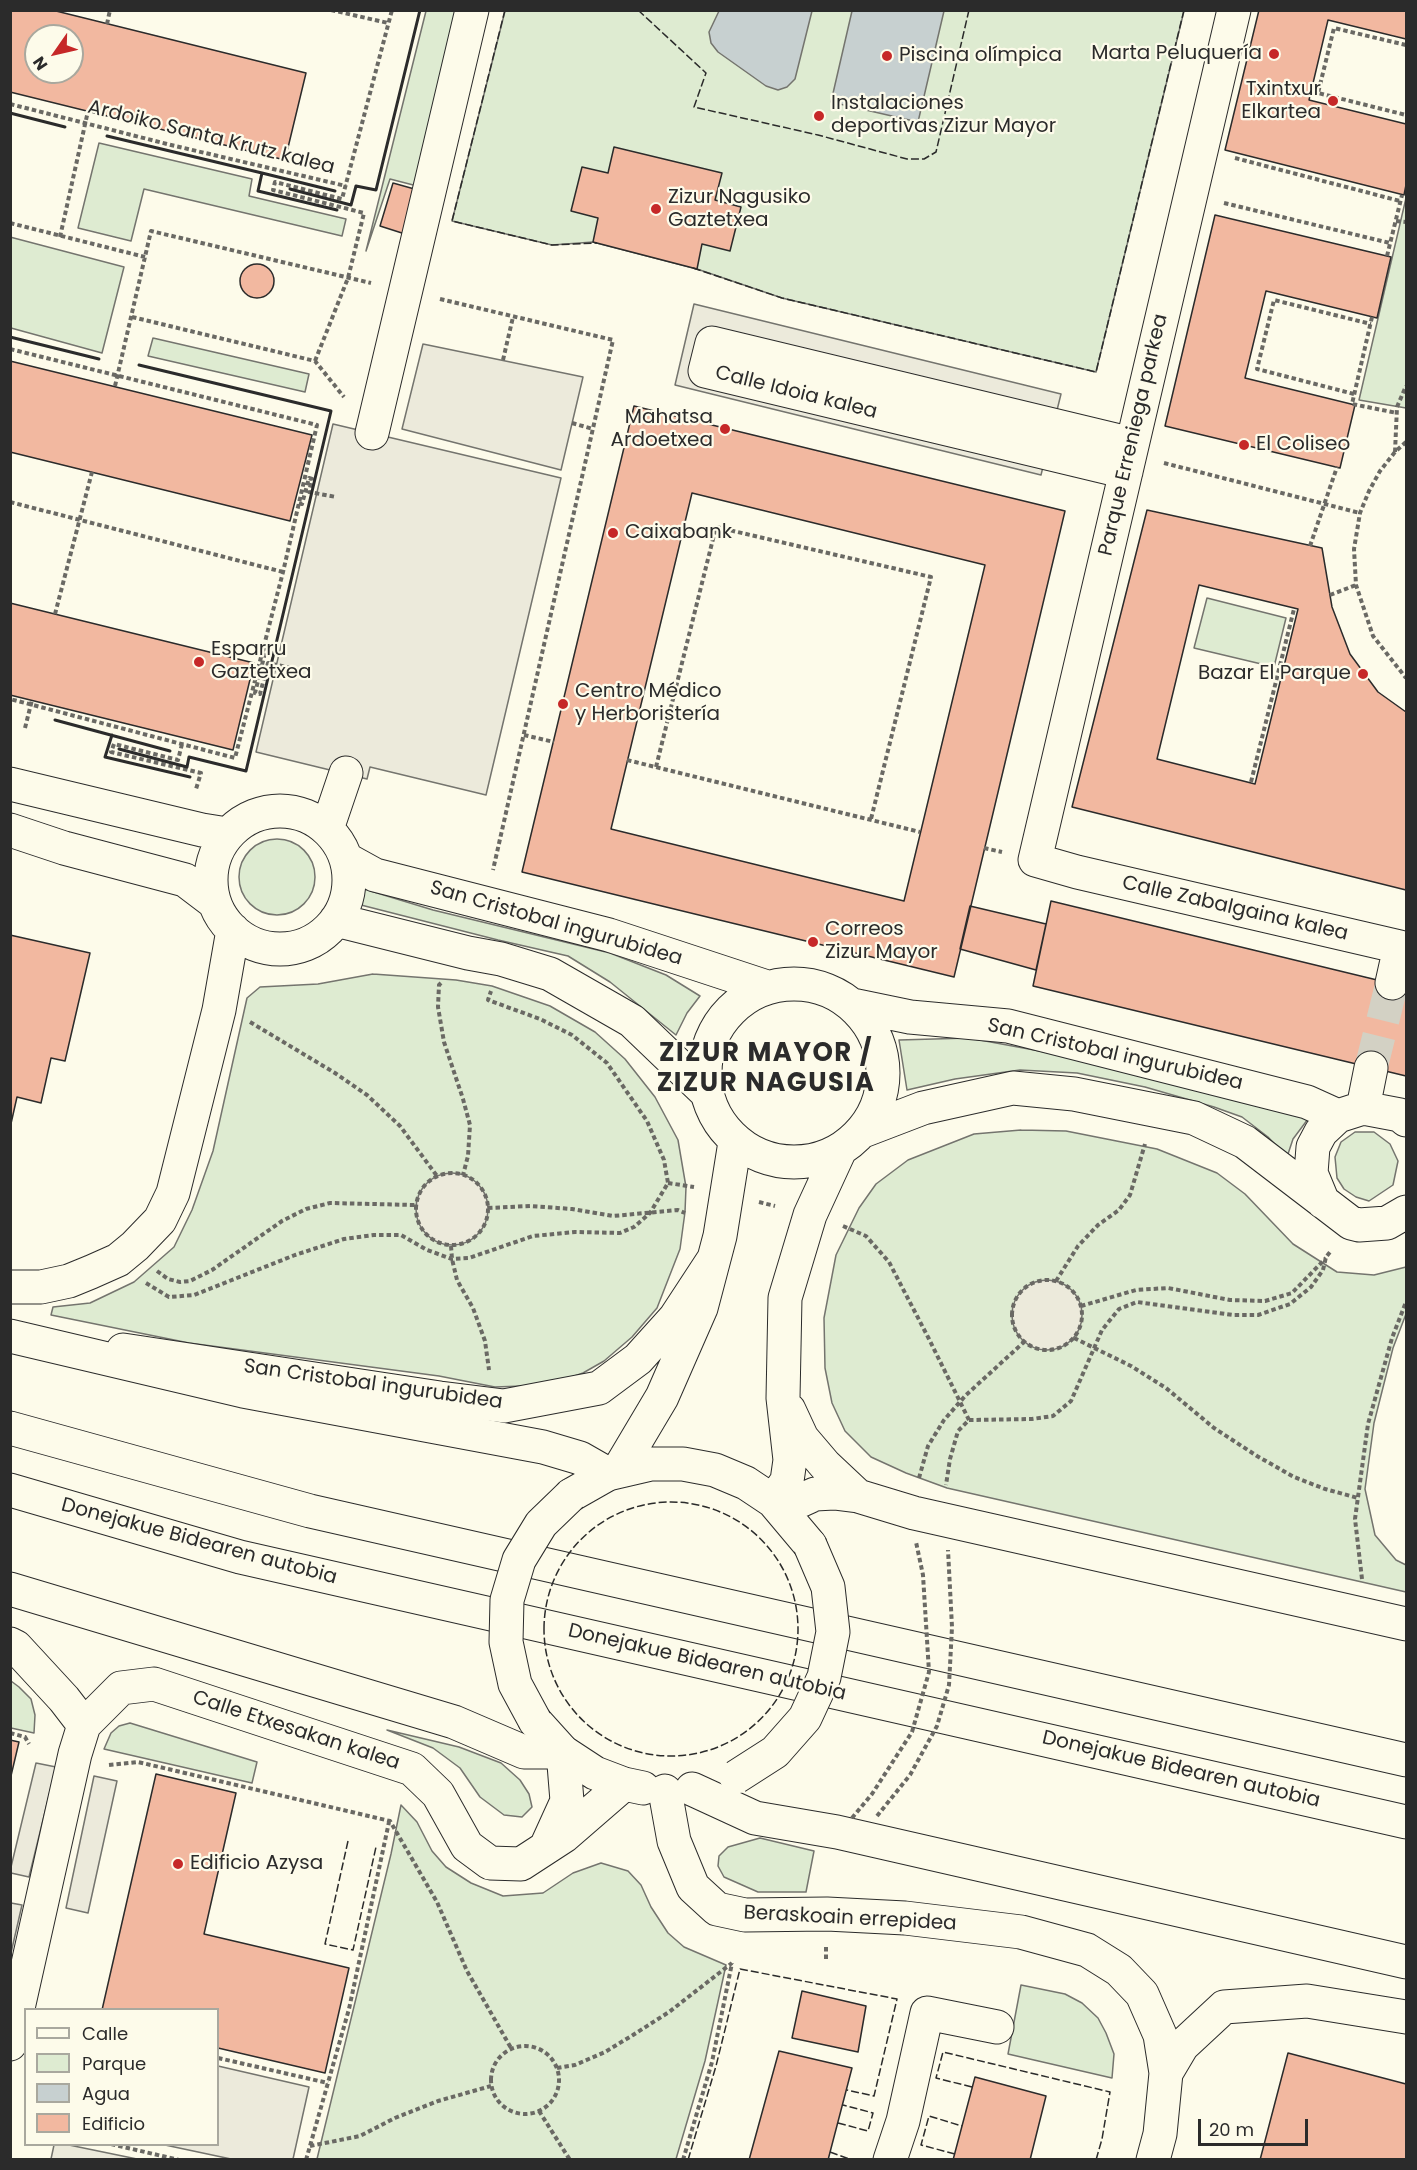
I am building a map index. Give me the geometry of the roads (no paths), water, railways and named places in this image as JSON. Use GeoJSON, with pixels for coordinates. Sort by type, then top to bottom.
{"type":"FeatureCollection","features":[{"type":"Feature","properties":{"kind":"main road"},"geometry":{"type":"LineString","coordinates":[[372,433],[472,10]]}},
{"type":"Feature","properties":{"kind":"main road","name":"Parque Erreniega parkea"},"geometry":{"type":"LineString","coordinates":[[1035,860],[1234,10]]}},
{"type":"Feature","properties":{"kind":"main road","name":"Calle Idoia kalea"},"geometry":{"type":"LineString","coordinates":[[712,343],[1129,458],[705,371],[712,343]]}},
{"type":"Feature","properties":{"kind":"main road"},"geometry":{"type":"LineString","coordinates":[[327,829],[346,773]]}},
{"type":"Feature","properties":{"kind":"main road"},"geometry":{"type":"LineString","coordinates":[[10,784],[227,834]]}},
{"type":"Feature","properties":{"kind":"main road"},"geometry":{"type":"LineString","coordinates":[[282,811],[305,816],[327,829],[346,859],[348,890],[336,920],[312,941],[289,948],[262,946],[249,942],[232,930],[222,918],[214,902],[211,877],[216,853],[227,834],[250,817],[263,812],[282,811]]}},
{"type":"Feature","properties":{"kind":"main road"},"geometry":{"type":"LineString","coordinates":[[10,830],[64,848],[184,880],[214,902]]}},
{"type":"Feature","properties":{"kind":"main road","name":"San Cristobal ingurubidea"},"geometry":{"type":"LineString","coordinates":[[346,859],[375,875],[609,935],[767,987]]}},
{"type":"Feature","properties":{"kind":"main road","name":"Calle Zabalgaina kalea"},"geometry":{"type":"LineString","coordinates":[[1035,860],[1077,872],[1400,947],[1392,983]]}},
{"type":"Feature","properties":{"kind":"main road"},"geometry":{"type":"LineString","coordinates":[[336,920],[501,959],[550,974],[632,1021],[705,1091],[720,1125],[735,1142],[777,1162],[811,1162],[923,1108],[1013,1088],[1074,1094],[1194,1118],[1245,1142],[1351,1223],[1359,1225],[1387,1223],[1407,1212]]}},
{"type":"Feature","properties":{"kind":"main road"},"geometry":{"type":"LineString","coordinates":[[10,1287],[41,1287],[69,1281],[126,1253],[160,1220],[173,1194],[219,1010],[232,930]]}},
{"type":"Feature","properties":{"kind":"main road"},"geometry":{"type":"LineString","coordinates":[[705,1091],[706,1053],[718,1024],[737,1003],[767,987],[788,983],[823,988],[852,1005],[875,1036],[884,1071],[879,1102],[851,1141],[810,1215],[785,1298],[783,1398],[790,1460],[787,1481],[777,1505]]}},
{"type":"Feature","properties":{"kind":"main road","name":"San Cristobal ingurubidea"},"geometry":{"type":"LineString","coordinates":[[852,1005],[910,1017],[1008,1026],[1351,1112],[1404,1108]]}},
{"type":"Feature","properties":{"kind":"main road"},"geometry":{"type":"LineString","coordinates":[[1323,1202],[1311,1173],[1313,1147],[1321,1132],[1351,1112],[1371,1068]]}},
{"type":"Feature","properties":{"kind":"main road","name":"San Cristobal ingurubidea"},"geometry":{"type":"LineString","coordinates":[[613,1472],[662,1397],[701,1308],[720,1236],[735,1142]]}},
{"type":"Feature","properties":{"kind":"main road","name":"San Cristobal ingurubidea"},"geometry":{"type":"LineString","coordinates":[[10,1334],[504,1406],[599,1388],[638,1359],[675,1318],[713,1260]]}},
{"type":"Feature","properties":{"kind":"main road"},"geometry":{"type":"LineString","coordinates":[[10,1334],[243,1391],[543,1447],[580,1458],[613,1472]]}},
{"type":"Feature","properties":{"kind":"main road"},"geometry":{"type":"LineString","coordinates":[[783,1398],[802,1437],[825,1465],[858,1496],[915,1527],[1407,1624]]}},
{"type":"Feature","properties":{"kind":"main road"},"geometry":{"type":"LineString","coordinates":[[10,1428],[310,1511],[1407,1760]]}},
{"type":"Feature","properties":{"kind":"main road"},"geometry":{"type":"LineString","coordinates":[[679,1790],[736,1777],[775,1752],[805,1718],[824,1677],[832,1632],[828,1587],[810,1545],[777,1505],[746,1483],[715,1470],[683,1464],[651,1464],[613,1472],[571,1495],[541,1524],[519,1560],[507,1600],[506,1642],[515,1684],[535,1721],[563,1752],[595,1773],[624,1784],[679,1790],[755,1818],[837,1832],[1407,1962]]}},
{"type":"Feature","properties":{"kind":"main road","name":"Donejakue Bidearen autobia"},"geometry":{"type":"LineString","coordinates":[[10,1490],[240,1557],[1407,1822]]}},
{"type":"Feature","properties":{"kind":"main road"},"geometry":{"type":"LineString","coordinates":[[777,1505],[815,1494],[834,1493],[858,1496]]}},
{"type":"Feature","properties":{"kind":"main road"},"geometry":{"type":"LineString","coordinates":[[10,1589],[454,1722],[524,1752],[563,1752]]}},
{"type":"Feature","properties":{"kind":"main road"},"geometry":{"type":"LineString","coordinates":[[10,1644],[16,1647],[56,1690],[84,1725]]}},
{"type":"Feature","properties":{"kind":"main road","name":"Calle Etxesakan kalea"},"geometry":{"type":"LineString","coordinates":[[10,2044],[75,1754],[84,1725],[121,1688],[154,1684],[412,1769],[438,1794],[467,1846],[490,1863],[521,1864],[564,1836],[624,1784]]}},
{"type":"Feature","properties":{"kind":"main road"},"geometry":{"type":"LineString","coordinates":[[546,1848],[567,1802],[563,1752]]}},
{"type":"Feature","properties":{"kind":"main road","name":"Beraskoain errepidea"},"geometry":{"type":"LineString","coordinates":[[679,1790],[675,1841],[693,1887],[717,1909],[745,1915],[827,1914],[905,1918],[1021,1932],[1087,1950],[1119,1970],[1142,1994],[1160,2035],[1166,2073],[1160,2134],[1153,2160]]}},
{"type":"Feature","properties":{"kind":"main road"},"geometry":{"type":"LineString","coordinates":[[1166,2073],[1182,2046],[1224,2007],[1307,2001],[1407,2017]]}},
{"type":"Feature","properties":{"kind":"main road"},"geometry":{"type":"LineString","coordinates":[[890,2160],[903,2121],[927,2013],[997,2027]]}},
{"type":"Feature","properties":{"kind":"water"},"geometry":{"type":"Polygon","coordinates":[[[719,11],[812,11],[795,79],[787,87],[778,90],[766,86],[718,52],[711,43],[709,32],[719,11]]]}},
{"type":"Feature","properties":{"kind":"water","name":"Piscina olímpica"},"geometry":{"type":"Polygon","coordinates":[[[852,11],[944,11],[918,122],[831,102],[852,11]]]}},
{"type":"Feature","properties":{"kind":"tunnel"},"geometry":{"type":"LineString","coordinates":[[1371,1068],[1392,983]]}},
{"type":"Feature","properties":{"kind":"place","name":"Marta Peluquería"},"geometry":{"type":"Point","coordinates":[1274,54]}},
{"type":"Feature","properties":{"kind":"place","name":"Piscina olímpica"},"geometry":{"type":"Point","coordinates":[887,56]}},
{"type":"Feature","properties":{"kind":"place","name":"Txintxur Elkartea"},"geometry":{"type":"Point","coordinates":[1333,101]}},
{"type":"Feature","properties":{"kind":"place","name":"Instalaciones deportivas Zizur Mayor"},"geometry":{"type":"Point","coordinates":[819,116]}},
{"type":"Feature","properties":{"kind":"place","name":"Zizur Nagusiko Gaztetxea"},"geometry":{"type":"Point","coordinates":[656,209]}},
{"type":"Feature","properties":{"kind":"place","name":"Mahatsa Ardoetxea"},"geometry":{"type":"Point","coordinates":[725,429]}},
{"type":"Feature","properties":{"kind":"place","name":"El Coliseo"},"geometry":{"type":"Point","coordinates":[1244,445]}},
{"type":"Feature","properties":{"kind":"place","name":"Caixabank"},"geometry":{"type":"Point","coordinates":[613,533]}},
{"type":"Feature","properties":{"kind":"place","name":"Esparru Gaztetxea"},"geometry":{"type":"Point","coordinates":[199,662]}},
{"type":"Feature","properties":{"kind":"place","name":"Bazar El Parque"},"geometry":{"type":"Point","coordinates":[1363,674]}},
{"type":"Feature","properties":{"kind":"place","name":"Centro Médico y Herboristería"},"geometry":{"type":"Point","coordinates":[563,704]}},
{"type":"Feature","properties":{"kind":"place","name":"Correos Zizur Mayor"},"geometry":{"type":"Point","coordinates":[813,942]}},
{"type":"Feature","properties":{"kind":"place","name":"Edificio Azysa"},"geometry":{"type":"Point","coordinates":[178,1864]}},
{"type":"Feature","properties":{"kind":"district","name":"ZIZUR MAYOR / ZIZUR NAGUSIA"},"geometry":{"type":"Point","coordinates":[766,1069]}}]}
